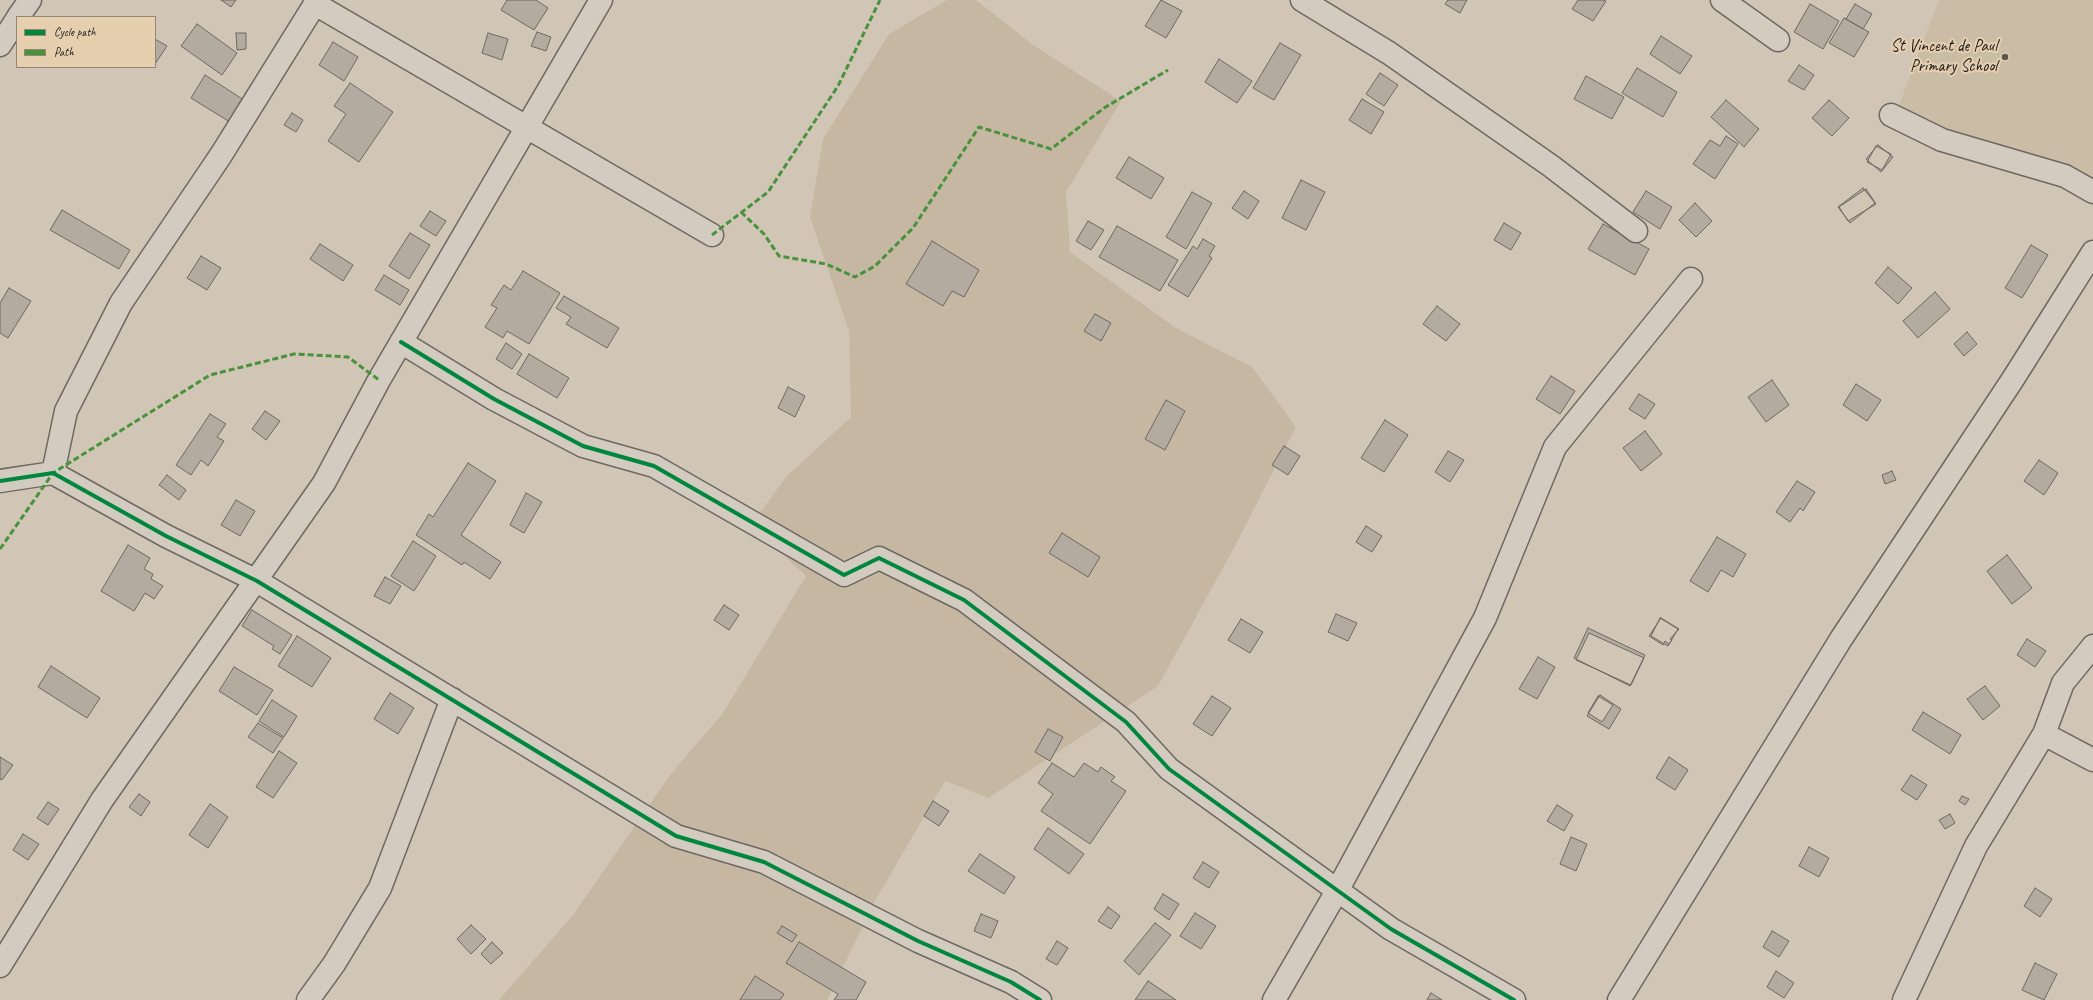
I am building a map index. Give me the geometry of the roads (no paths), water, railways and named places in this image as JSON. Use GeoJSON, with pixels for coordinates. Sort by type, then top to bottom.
{"type":"FeatureCollection","features":[{"type":"Feature","properties":{"kind":"street"},"geometry":{"type":"LineString","coordinates":[[19,16],[30,0]]}},
{"type":"Feature","properties":{"kind":"street"},"geometry":{"type":"LineString","coordinates":[[0,966],[102,800],[257,581],[324,483],[379,380],[601,0]]}},
{"type":"Feature","properties":{"kind":"street"},"geometry":{"type":"LineString","coordinates":[[1302,0],[1389,53],[1551,166],[1636,232]]}},
{"type":"Feature","properties":{"kind":"street"},"geometry":{"type":"LineString","coordinates":[[1722,0],[1778,40]]}},
{"type":"Feature","properties":{"kind":"street"},"geometry":{"type":"LineString","coordinates":[[53,473],[66,411],[121,303],[221,155],[315,2],[712,235]]}},
{"type":"Feature","properties":{"kind":"street"},"geometry":{"type":"LineString","coordinates":[[0,45],[16,21]]}},
{"type":"Feature","properties":{"kind":"street"},"geometry":{"type":"LineString","coordinates":[[1891,115],[1942,140],[2065,176],[2093,192]]}},
{"type":"Feature","properties":{"kind":"street"},"geometry":{"type":"LineString","coordinates":[[1619,1000],[1840,639],[2013,379],[2093,252]]}},
{"type":"Feature","properties":{"kind":"street"},"geometry":{"type":"LineString","coordinates":[[1274,1000],[1337,891],[1485,618],[1555,447],[1690,279]]}},
{"type":"Feature","properties":{"kind":"street"},"geometry":{"type":"LineString","coordinates":[[401,342],[494,399],[583,446],[654,466],[844,575],[879,558],[964,600],[1126,722],[1169,769],[1391,929],[1514,1000]]}},
{"type":"Feature","properties":{"kind":"street"},"geometry":{"type":"LineString","coordinates":[[0,481],[53,473],[166,536],[257,581],[676,836],[764,862],[918,941],[1011,982],[1040,1000]]}},
{"type":"Feature","properties":{"kind":"street"},"geometry":{"type":"LineString","coordinates":[[1904,1000],[1976,846],[2044,734],[2063,683],[2093,646]]}},
{"type":"Feature","properties":{"kind":"street"},"geometry":{"type":"LineString","coordinates":[[308,1000],[334,964],[380,888],[452,699]]}},
{"type":"Feature","properties":{"kind":"street"},"geometry":{"type":"LineString","coordinates":[[2044,734],[2093,760]]}},
{"type":"Feature","properties":{"kind":"place","name":"St Vincent de Paul Primary School"},"geometry":{"type":"Point","coordinates":[2005,57]}}]}
